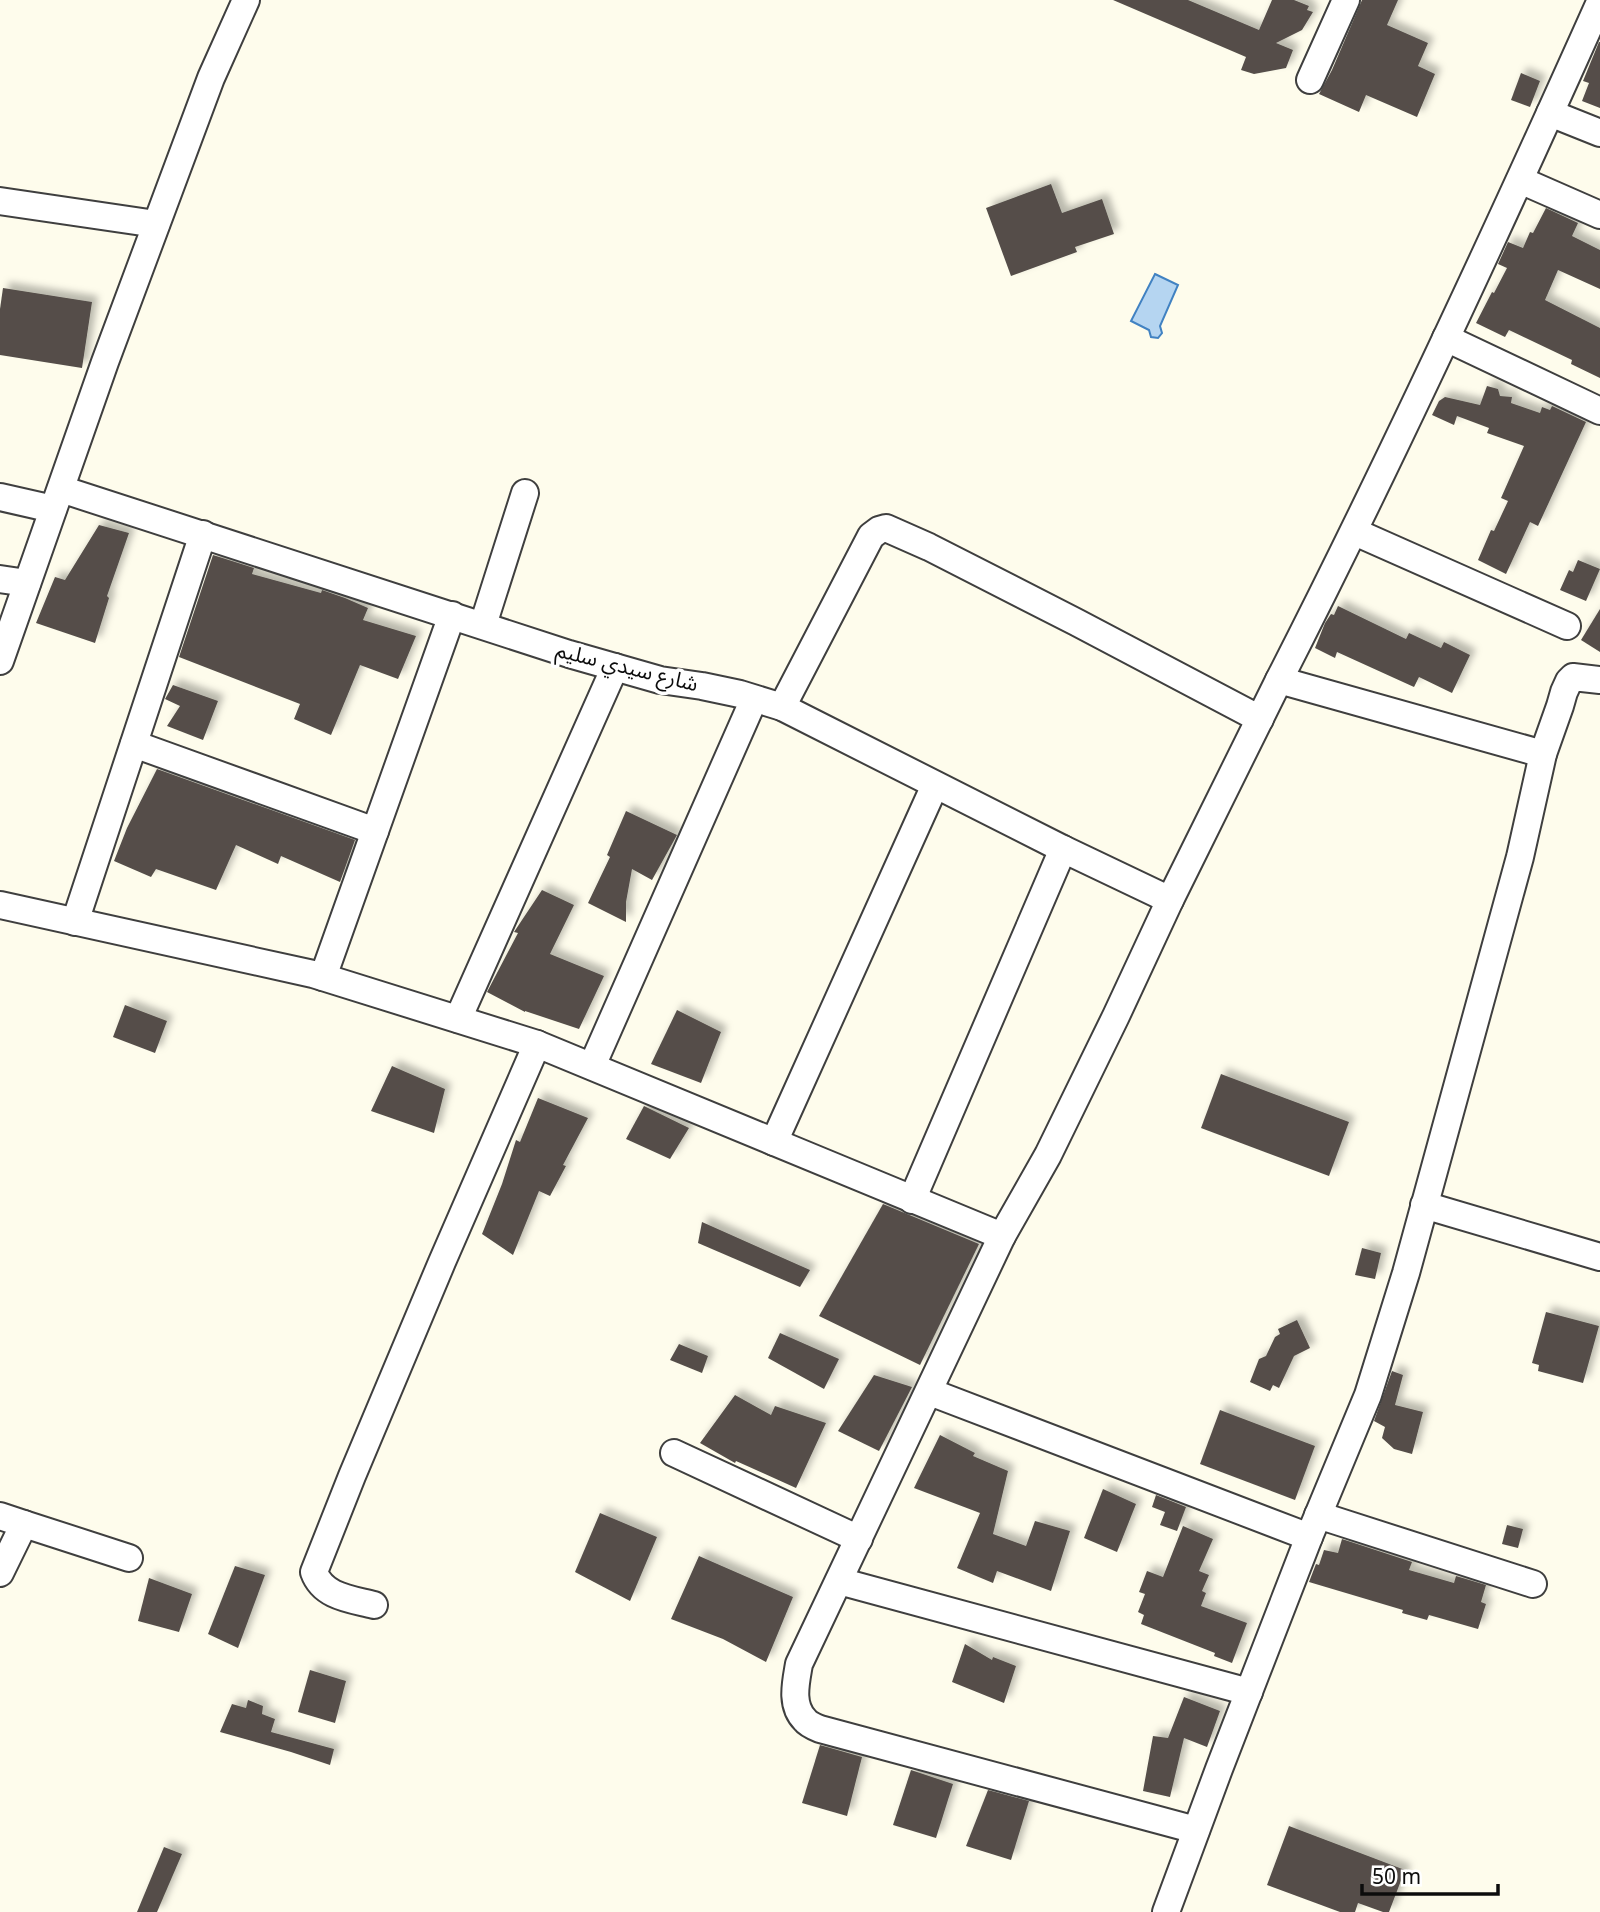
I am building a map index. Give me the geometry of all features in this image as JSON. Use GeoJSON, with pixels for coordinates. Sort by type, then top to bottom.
{"type":"FeatureCollection","features":[{"type":"Feature","properties":{"kind":"street"},"geometry":{"type":"LineString","coordinates":[[0,661],[156,224],[211,78],[246,0]]}},
{"type":"Feature","properties":{"kind":"street"},"geometry":{"type":"LineString","coordinates":[[1310,80],[1346,0]]}},
{"type":"Feature","properties":{"kind":"street"},"geometry":{"type":"LineString","coordinates":[[1196,1830],[820,1730],[804,1720],[797,1706],[794,1689],[799,1664],[1002,1236],[1048,1155],[1170,900],[1355,532],[1600,2]]}},
{"type":"Feature","properties":{"kind":"street"},"geometry":{"type":"LineString","coordinates":[[1550,113],[1600,133]]}},
{"type":"Feature","properties":{"kind":"street"},"geometry":{"type":"LineString","coordinates":[[1520,180],[1600,215]]}},
{"type":"Feature","properties":{"kind":"street"},"geometry":{"type":"LineString","coordinates":[[0,201],[156,224]]}},
{"type":"Feature","properties":{"kind":"street"},"geometry":{"type":"LineString","coordinates":[[1446,338],[1600,411]]}},
{"type":"Feature","properties":{"kind":"street"},"geometry":{"type":"LineString","coordinates":[[483,625],[525,493]]}},
{"type":"Feature","properties":{"kind":"street","name":"شارع سيدي سليم"},"geometry":{"type":"LineString","coordinates":[[0,497],[57,499],[203,534],[569,654],[660,680],[702,686],[782,707],[1170,900]]}},
{"type":"Feature","properties":{"kind":"street"},"geometry":{"type":"LineString","coordinates":[[782,707],[871,536],[886,528],[1076,622],[1260,719]]}},
{"type":"Feature","properties":{"kind":"street"},"geometry":{"type":"LineString","coordinates":[[1355,532],[1567,626]]}},
{"type":"Feature","properties":{"kind":"street"},"geometry":{"type":"LineString","coordinates":[[75,922],[203,534]]}},
{"type":"Feature","properties":{"kind":"street"},"geometry":{"type":"LineString","coordinates":[[0,579],[27,583]]}},
{"type":"Feature","properties":{"kind":"street"},"geometry":{"type":"LineString","coordinates":[[323,977],[452,615]]}},
{"type":"Feature","properties":{"kind":"street"},"geometry":{"type":"LineString","coordinates":[[458,1019],[615,667]]}},
{"type":"Feature","properties":{"kind":"street"},"geometry":{"type":"LineString","coordinates":[[1166,1912],[1249,1692],[1368,1395],[1406,1273],[1520,857],[1543,754],[1569,681],[1573,677],[1600,680]]}},
{"type":"Feature","properties":{"kind":"street"},"geometry":{"type":"LineString","coordinates":[[1279,680],[1543,754]]}},
{"type":"Feature","properties":{"kind":"street"},"geometry":{"type":"LineString","coordinates":[[592,1066],[754,699]]}},
{"type":"Feature","properties":{"kind":"street"},"geometry":{"type":"LineString","coordinates":[[134,744],[375,831]]}},
{"type":"Feature","properties":{"kind":"street"},"geometry":{"type":"LineString","coordinates":[[774,1142],[935,785]]}},
{"type":"Feature","properties":{"kind":"street"},"geometry":{"type":"LineString","coordinates":[[912,1200],[1063,849]]}},
{"type":"Feature","properties":{"kind":"street"},"geometry":{"type":"LineString","coordinates":[[0,905],[323,977],[537,1044],[1002,1236]]}},
{"type":"Feature","properties":{"kind":"street"},"geometry":{"type":"LineString","coordinates":[[374,1605],[329,1592],[318,1582],[314,1572],[436,1275],[537,1044]]}},
{"type":"Feature","properties":{"kind":"street"},"geometry":{"type":"LineString","coordinates":[[1424,1205],[1600,1257]]}},
{"type":"Feature","properties":{"kind":"street"},"geometry":{"type":"LineString","coordinates":[[930,1392],[1314,1526],[1533,1584]]}},
{"type":"Feature","properties":{"kind":"street"},"geometry":{"type":"LineString","coordinates":[[674,1453],[859,1539]]}},
{"type":"Feature","properties":{"kind":"street"},"geometry":{"type":"LineString","coordinates":[[0,1573],[12,1520],[129,1558]]}},
{"type":"Feature","properties":{"kind":"street"},"geometry":{"type":"LineString","coordinates":[[839,1581],[1249,1692]]}},
{"type":"Feature","properties":{"kind":"water"},"geometry":{"type":"Polygon","coordinates":[[[1155,274],[1178,285],[1160,326],[1162,333],[1158,338],[1151,337],[1149,330],[1131,321],[1155,274]]]}},
{"type":"Feature","properties":{"kind":"building"},"geometry":{"type":"Polygon","coordinates":[[[1113,0],[1188,0],[1259,30],[1272,0],[1294,0],[1309,6],[1307,10],[1313,12],[1302,30],[1276,43],[1293,50],[1286,68],[1254,74],[1241,70],[1246,57],[1113,0]]]}},
{"type":"Feature","properties":{"kind":"building"},"geometry":{"type":"Polygon","coordinates":[[[1362,0],[1398,0],[1387,25],[1428,43],[1418,66],[1435,74],[1417,117],[1366,95],[1359,112],[1319,94],[1362,0]]]}},
{"type":"Feature","properties":{"kind":"building"},"geometry":{"type":"Polygon","coordinates":[[[1599,42],[1600,108],[1582,101],[1589,83],[1583,81],[1599,42]]]}},
{"type":"Feature","properties":{"kind":"building"},"geometry":{"type":"Polygon","coordinates":[[[1521,73],[1540,81],[1530,107],[1511,100],[1521,73]]]}},
{"type":"Feature","properties":{"kind":"building"},"geometry":{"type":"Polygon","coordinates":[[[1051,184],[1062,213],[1102,199],[1114,234],[1075,247],[1077,252],[1011,276],[986,208],[1051,184]]]}},
{"type":"Feature","properties":{"kind":"building"},"geometry":{"type":"Polygon","coordinates":[[[1546,208],[1578,223],[1572,236],[1600,250],[1600,289],[1558,270],[1545,300],[1600,328],[1600,378],[1571,364],[1572,360],[1509,330],[1505,337],[1476,323],[1507,268],[1498,264],[1508,242],[1523,248],[1546,208]]]}},
{"type":"Feature","properties":{"kind":"building"},"geometry":{"type":"Polygon","coordinates":[[[3,288],[92,302],[82,368],[0,355],[3,288]]]}},
{"type":"Feature","properties":{"kind":"building"},"geometry":{"type":"Polygon","coordinates":[[[1487,386],[1498,389],[1500,396],[1512,397],[1511,403],[1540,413],[1542,407],[1550,410],[1552,406],[1586,422],[1538,526],[1530,522],[1506,574],[1478,560],[1508,501],[1501,498],[1524,446],[1487,433],[1489,428],[1457,416],[1454,425],[1432,415],[1439,401],[1445,397],[1480,405],[1487,386]]]}},
{"type":"Feature","properties":{"kind":"building"},"geometry":{"type":"Polygon","coordinates":[[[99,525],[129,533],[107,596],[109,598],[95,643],[36,623],[55,577],[65,580],[99,525]]]}},
{"type":"Feature","properties":{"kind":"building"},"geometry":{"type":"Polygon","coordinates":[[[213,555],[254,568],[252,574],[345,598],[368,608],[363,620],[416,636],[398,679],[360,665],[331,735],[294,719],[300,704],[179,657],[213,555]]]}},
{"type":"Feature","properties":{"kind":"building"},"geometry":{"type":"Polygon","coordinates":[[[1578,560],[1600,569],[1586,601],[1560,590],[1569,570],[1573,572],[1578,560]]]}},
{"type":"Feature","properties":{"kind":"building"},"geometry":{"type":"Polygon","coordinates":[[[1338,606],[1406,639],[1409,633],[1441,648],[1444,642],[1470,655],[1452,693],[1419,677],[1414,687],[1337,652],[1335,658],[1315,648],[1325,623],[1331,614],[1334,615],[1338,606]]]}},
{"type":"Feature","properties":{"kind":"building"},"geometry":{"type":"Polygon","coordinates":[[[1600,609],[1600,652],[1581,640],[1600,609]]]}},
{"type":"Feature","properties":{"kind":"building"},"geometry":{"type":"Polygon","coordinates":[[[173,685],[218,701],[203,740],[167,726],[180,706],[165,699],[173,685]]]}},
{"type":"Feature","properties":{"kind":"building"},"geometry":{"type":"Polygon","coordinates":[[[157,769],[355,840],[340,882],[281,856],[278,864],[236,845],[216,890],[156,869],[151,877],[114,861],[127,828],[157,769]]]}},
{"type":"Feature","properties":{"kind":"building"},"geometry":{"type":"Polygon","coordinates":[[[626,811],[677,835],[652,880],[632,869],[626,902],[626,922],[588,903],[610,857],[607,855],[626,811]]]}},
{"type":"Feature","properties":{"kind":"building"},"geometry":{"type":"Polygon","coordinates":[[[542,890],[574,905],[550,954],[604,976],[579,1029],[525,1012],[487,992],[518,933],[514,932],[542,890]]]}},
{"type":"Feature","properties":{"kind":"building"},"geometry":{"type":"Polygon","coordinates":[[[125,1005],[167,1021],[155,1053],[113,1037],[125,1005]]]}},
{"type":"Feature","properties":{"kind":"building"},"geometry":{"type":"Polygon","coordinates":[[[677,1010],[721,1032],[701,1083],[651,1064],[677,1010]]]}},
{"type":"Feature","properties":{"kind":"building"},"geometry":{"type":"Polygon","coordinates":[[[392,1066],[445,1089],[434,1133],[371,1111],[392,1066]]]}},
{"type":"Feature","properties":{"kind":"building"},"geometry":{"type":"Polygon","coordinates":[[[1221,1074],[1349,1122],[1329,1176],[1201,1128],[1221,1074]]]}},
{"type":"Feature","properties":{"kind":"building"},"geometry":{"type":"Polygon","coordinates":[[[538,1098],[588,1118],[550,1196],[539,1191],[513,1255],[482,1234],[516,1140],[520,1142],[538,1098]]]}},
{"type":"Feature","properties":{"kind":"building"},"geometry":{"type":"Polygon","coordinates":[[[644,1106],[689,1128],[670,1159],[626,1139],[644,1106]]]}},
{"type":"Feature","properties":{"kind":"building"},"geometry":{"type":"Polygon","coordinates":[[[883,1204],[979,1244],[920,1365],[819,1316],[883,1204]]]}},
{"type":"Feature","properties":{"kind":"building"},"geometry":{"type":"Polygon","coordinates":[[[702,1222],[810,1270],[800,1287],[698,1243],[702,1222]]]}},
{"type":"Feature","properties":{"kind":"building"},"geometry":{"type":"Polygon","coordinates":[[[1362,1248],[1381,1253],[1375,1279],[1355,1275],[1362,1248]]]}},
{"type":"Feature","properties":{"kind":"building"},"geometry":{"type":"Polygon","coordinates":[[[1546,1312],[1599,1326],[1583,1383],[1538,1371],[1539,1365],[1532,1363],[1546,1312]]]}},
{"type":"Feature","properties":{"kind":"building"},"geometry":{"type":"Polygon","coordinates":[[[1297,1320],[1310,1348],[1294,1356],[1279,1388],[1273,1385],[1270,1391],[1250,1382],[1259,1359],[1266,1356],[1275,1337],[1280,1334],[1278,1329],[1297,1320]]]}},
{"type":"Feature","properties":{"kind":"building"},"geometry":{"type":"Polygon","coordinates":[[[780,1333],[839,1359],[824,1389],[768,1358],[780,1333]]]}},
{"type":"Feature","properties":{"kind":"building"},"geometry":{"type":"Polygon","coordinates":[[[679,1344],[708,1356],[702,1373],[670,1360],[679,1344]]]}},
{"type":"Feature","properties":{"kind":"building"},"geometry":{"type":"Polygon","coordinates":[[[1392,1371],[1403,1375],[1395,1405],[1423,1412],[1412,1454],[1394,1449],[1382,1438],[1385,1427],[1374,1421],[1392,1371]]]}},
{"type":"Feature","properties":{"kind":"building"},"geometry":{"type":"Polygon","coordinates":[[[874,1375],[912,1387],[879,1451],[838,1431],[874,1375]]]}},
{"type":"Feature","properties":{"kind":"building"},"geometry":{"type":"Polygon","coordinates":[[[735,1395],[771,1415],[775,1406],[826,1423],[796,1488],[736,1461],[735,1463],[700,1443],[735,1395]]]}},
{"type":"Feature","properties":{"kind":"building"},"geometry":{"type":"Polygon","coordinates":[[[1220,1410],[1315,1446],[1295,1500],[1200,1464],[1220,1410]]]}},
{"type":"Feature","properties":{"kind":"building"},"geometry":{"type":"Polygon","coordinates":[[[940,1435],[975,1453],[973,1456],[1008,1471],[993,1534],[1026,1546],[1035,1521],[1070,1531],[1051,1591],[997,1571],[993,1583],[957,1568],[980,1513],[914,1488],[940,1435]]]}},
{"type":"Feature","properties":{"kind":"building"},"geometry":{"type":"Polygon","coordinates":[[[1103,1489],[1136,1504],[1117,1552],[1084,1538],[1103,1489]]]}},
{"type":"Feature","properties":{"kind":"building"},"geometry":{"type":"Polygon","coordinates":[[[1156,1495],[1186,1507],[1177,1531],[1160,1525],[1165,1512],[1152,1507],[1156,1495]]]}},
{"type":"Feature","properties":{"kind":"building"},"geometry":{"type":"Polygon","coordinates":[[[600,1513],[657,1537],[630,1601],[575,1572],[600,1513]]]}},
{"type":"Feature","properties":{"kind":"building"},"geometry":{"type":"Polygon","coordinates":[[[1507,1525],[1523,1529],[1518,1548],[1502,1544],[1507,1525]]]}},
{"type":"Feature","properties":{"kind":"building"},"geometry":{"type":"Polygon","coordinates":[[[1183,1526],[1213,1539],[1199,1571],[1209,1575],[1202,1591],[1206,1593],[1201,1606],[1247,1623],[1232,1663],[1214,1656],[1215,1653],[1141,1624],[1144,1615],[1138,1612],[1145,1594],[1139,1592],[1147,1571],[1163,1577],[1183,1526]]]}},
{"type":"Feature","properties":{"kind":"building"},"geometry":{"type":"Polygon","coordinates":[[[1342,1539],[1412,1562],[1409,1570],[1454,1583],[1456,1576],[1486,1585],[1481,1602],[1486,1604],[1478,1629],[1429,1615],[1427,1620],[1402,1613],[1403,1610],[1309,1582],[1324,1550],[1338,1553],[1342,1539]]]}},
{"type":"Feature","properties":{"kind":"building"},"geometry":{"type":"Polygon","coordinates":[[[699,1556],[793,1597],[766,1662],[723,1639],[671,1619],[699,1556]]]}},
{"type":"Feature","properties":{"kind":"building"},"geometry":{"type":"Polygon","coordinates":[[[235,1566],[265,1575],[238,1648],[208,1634],[235,1566]]]}},
{"type":"Feature","properties":{"kind":"building"},"geometry":{"type":"Polygon","coordinates":[[[149,1578],[192,1594],[179,1632],[138,1621],[149,1578]]]}},
{"type":"Feature","properties":{"kind":"building"},"geometry":{"type":"Polygon","coordinates":[[[965,1644],[992,1660],[993,1657],[1016,1666],[1004,1703],[952,1682],[965,1644]]]}},
{"type":"Feature","properties":{"kind":"building"},"geometry":{"type":"Polygon","coordinates":[[[310,1670],[346,1681],[335,1723],[298,1712],[310,1670]]]}},
{"type":"Feature","properties":{"kind":"building"},"geometry":{"type":"Polygon","coordinates":[[[1184,1697],[1220,1711],[1207,1747],[1184,1738],[1170,1797],[1143,1791],[1153,1736],[1168,1738],[1184,1697]]]}},
{"type":"Feature","properties":{"kind":"building"},"geometry":{"type":"Polygon","coordinates":[[[248,1700],[263,1706],[262,1714],[275,1719],[271,1732],[334,1749],[330,1765],[220,1732],[232,1704],[246,1708],[248,1700]]]}},
{"type":"Feature","properties":{"kind":"building"},"geometry":{"type":"Polygon","coordinates":[[[820,1745],[862,1757],[847,1816],[802,1803],[820,1745]]]}},
{"type":"Feature","properties":{"kind":"building"},"geometry":{"type":"Polygon","coordinates":[[[911,1770],[953,1784],[936,1838],[893,1825],[911,1770]]]}},
{"type":"Feature","properties":{"kind":"building"},"geometry":{"type":"Polygon","coordinates":[[[988,1790],[1029,1801],[1011,1860],[966,1846],[988,1790]]]}},
{"type":"Feature","properties":{"kind":"building"},"geometry":{"type":"Polygon","coordinates":[[[1289,1826],[1405,1870],[1389,1912],[1358,1903],[1355,1912],[1340,1912],[1267,1885],[1289,1826]]]}},
{"type":"Feature","properties":{"kind":"building"},"geometry":{"type":"Polygon","coordinates":[[[164,1847],[182,1854],[157,1912],[137,1912],[164,1847]]]}}]}
